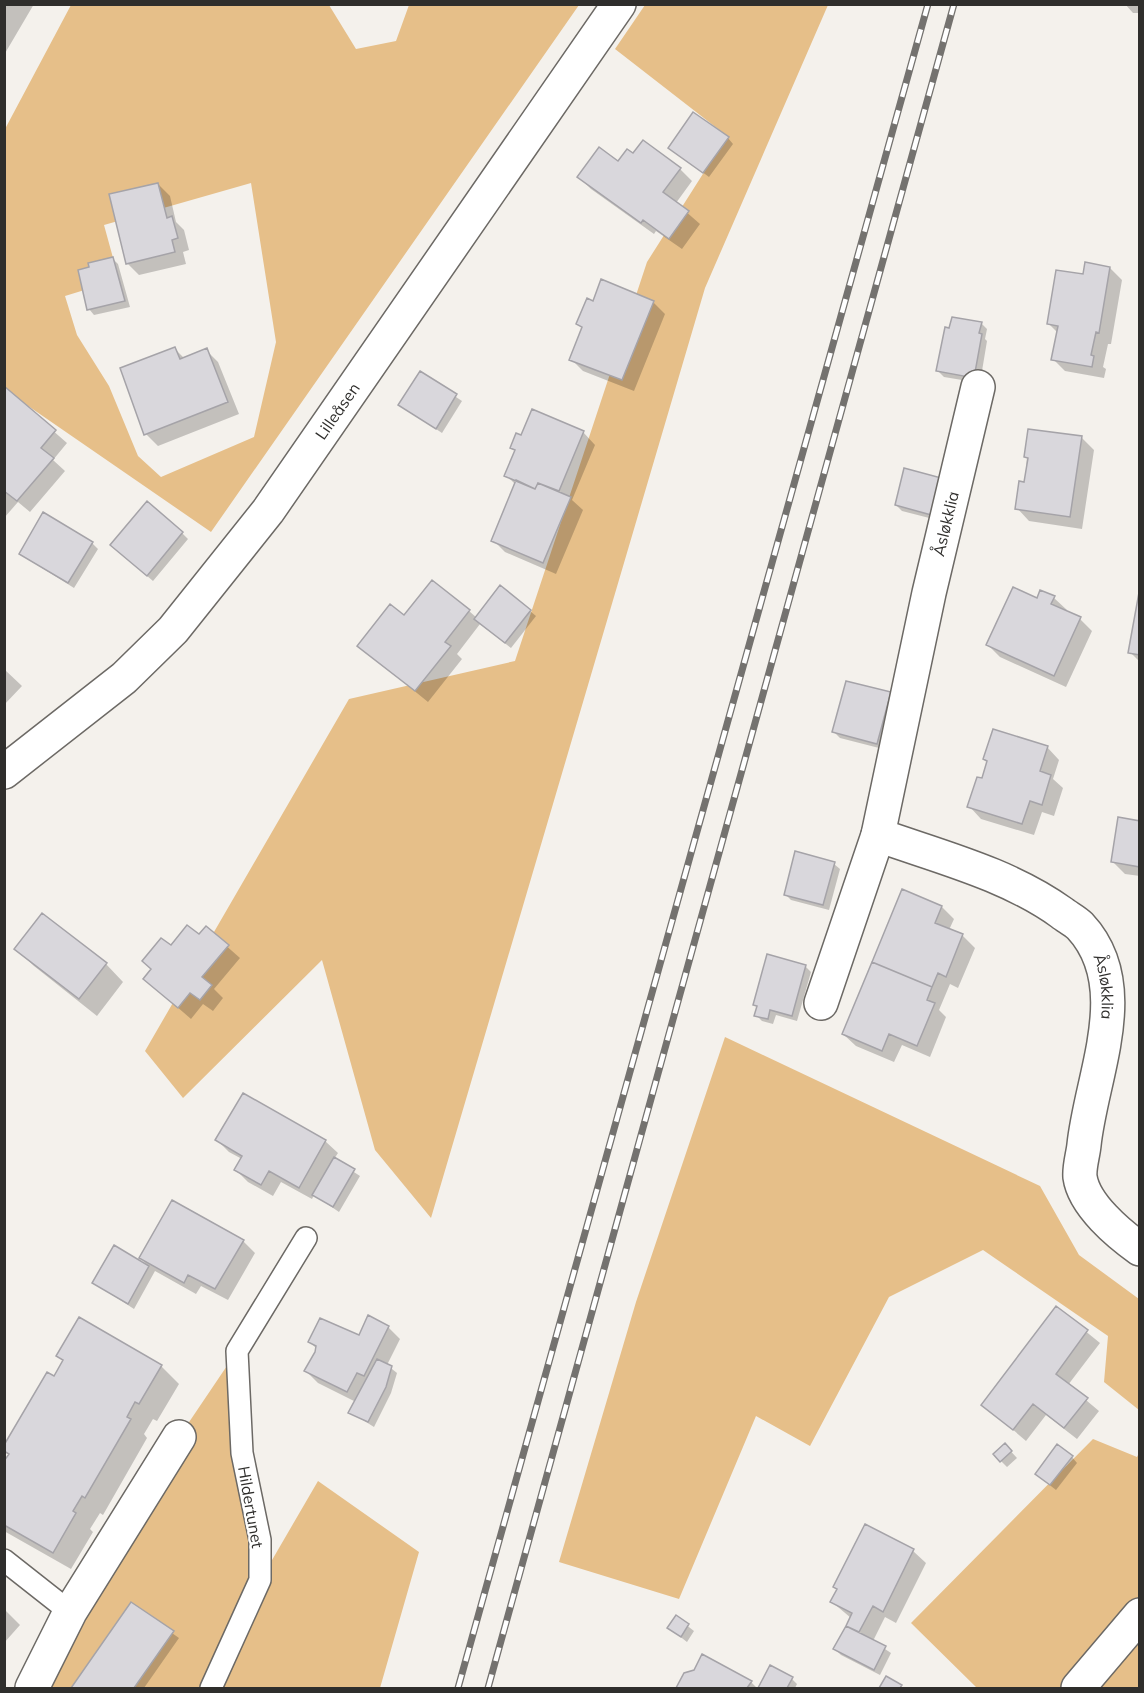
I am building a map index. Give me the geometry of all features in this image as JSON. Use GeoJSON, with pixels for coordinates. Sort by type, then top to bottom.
{"type":"FeatureCollection","features":[{"type":"Feature","properties":{"kind":"street","name":"Lilleåsen"},"geometry":{"type":"LineString","coordinates":[[4,772],[124,678],[180,621],[268,512],[619,4]]}},
{"type":"Feature","properties":{"kind":"street","name":"Åsløkklia"},"geometry":{"type":"LineString","coordinates":[[821,1003],[878,835],[929,593],[978,387]]}},
{"type":"Feature","properties":{"kind":"street","name":"Åsløkklia"},"geometry":{"type":"LineString","coordinates":[[878,835],[997,878],[1047,903],[1080,926],[1104,965],[1108,1003],[1101,1062],[1085,1131],[1080,1178],[1095,1209],[1116,1232],[1140,1249]]}},
{"type":"Feature","properties":{"kind":"street"},"geometry":{"type":"LineString","coordinates":[[32,1689],[70,1612],[179,1437]]}},
{"type":"Feature","properties":{"kind":"street"},"geometry":{"type":"LineString","coordinates":[[1078,1689],[1140,1615]]}},
{"type":"Feature","properties":{"kind":"lane","name":"Hildertunet"},"geometry":{"type":"LineString","coordinates":[[212,1689],[260,1580],[260,1540],[242,1453],[237,1351],[306,1238]]}},
{"type":"Feature","properties":{"kind":"lane"},"geometry":{"type":"LineString","coordinates":[[4,1560],[70,1612]]}},
{"type":"Feature","properties":{"kind":"shaded area"},"geometry":{"type":"Polygon","coordinates":[[[71,5],[329,5],[356,49],[396,41],[409,5],[579,5],[211,532],[5,390],[5,129],[71,5]],[[251,183],[104,225],[121,287],[104,284],[65,296],[77,335],[109,386],[138,456],[161,477],[254,437],[276,342],[251,183]]]}},
{"type":"Feature","properties":{"kind":"shaded area"},"geometry":{"type":"Polygon","coordinates":[[[645,5],[828,5],[705,288],[431,1218],[375,1150],[322,960],[183,1098],[145,1051],[349,699],[515,661],[647,262],[727,136],[615,49],[645,5]]]}},
{"type":"Feature","properties":{"kind":"shaded area"},"geometry":{"type":"Polygon","coordinates":[[[725,1037],[1040,1186],[1079,1255],[1139,1299],[1139,1410],[1104,1382],[1108,1336],[983,1250],[889,1297],[810,1446],[756,1416],[679,1599],[559,1562],[636,1302],[725,1037]]]}},
{"type":"Feature","properties":{"kind":"shaded area"},"geometry":{"type":"Polygon","coordinates":[[[237,1351],[261,1579],[318,1481],[419,1552],[380,1688],[32,1688],[179,1437],[237,1351]]]}},
{"type":"Feature","properties":{"kind":"shaded area"},"geometry":{"type":"Polygon","coordinates":[[[1093,1439],[1137,1457],[1139,1453],[1139,1688],[977,1688],[911,1623],[1093,1439]]]}},
{"type":"Feature","properties":{"kind":"building"},"geometry":{"type":"Polygon","coordinates":[[[693,112],[729,137],[703,173],[668,148],[693,112]]]}},
{"type":"Feature","properties":{"kind":"building"},"geometry":{"type":"Polygon","coordinates":[[[643,140],[681,168],[663,192],[689,211],[669,239],[643,220],[641,223],[577,177],[599,147],[618,161],[627,149],[633,153],[643,140]]]}},
{"type":"Feature","properties":{"kind":"building"},"geometry":{"type":"Polygon","coordinates":[[[158,183],[167,218],[172,216],[178,238],[172,240],[175,252],[126,264],[109,194],[158,183]]]}},
{"type":"Feature","properties":{"kind":"building"},"geometry":{"type":"Polygon","coordinates":[[[113,257],[125,301],[87,310],[78,270],[89,267],[88,263],[113,257]]]}},
{"type":"Feature","properties":{"kind":"building"},"geometry":{"type":"Polygon","coordinates":[[[1085,262],[1110,267],[1099,333],[1096,332],[1091,355],[1094,356],[1092,367],[1051,360],[1058,326],[1047,324],[1056,270],[1083,274],[1085,262]]]}},
{"type":"Feature","properties":{"kind":"building"},"geometry":{"type":"Polygon","coordinates":[[[601,279],[654,301],[622,380],[569,360],[582,327],[576,324],[587,298],[593,301],[601,279]]]}},
{"type":"Feature","properties":{"kind":"building"},"geometry":{"type":"Polygon","coordinates":[[[952,317],[982,322],[974,378],[936,371],[945,327],[949,328],[952,317]]]}},
{"type":"Feature","properties":{"kind":"building"},"geometry":{"type":"Polygon","coordinates":[[[175,347],[180,359],[207,348],[228,402],[144,435],[120,368],[175,347]]]}},
{"type":"Feature","properties":{"kind":"building"},"geometry":{"type":"Polygon","coordinates":[[[420,371],[457,394],[436,429],[398,405],[420,371]]]}},
{"type":"Feature","properties":{"kind":"building"},"geometry":{"type":"Polygon","coordinates":[[[4,386],[56,430],[41,448],[54,458],[17,501],[4,491],[4,386]]]}},
{"type":"Feature","properties":{"kind":"building"},"geometry":{"type":"Polygon","coordinates":[[[532,409],[584,431],[559,491],[538,483],[535,489],[504,476],[515,450],[510,448],[516,433],[521,435],[532,409]]]}},
{"type":"Feature","properties":{"kind":"building"},"geometry":{"type":"Polygon","coordinates":[[[1028,429],[1082,436],[1070,517],[1015,509],[1019,481],[1024,482],[1028,458],[1024,457],[1028,429]]]}},
{"type":"Feature","properties":{"kind":"building"},"geometry":{"type":"Polygon","coordinates":[[[904,468],[945,479],[935,516],[895,505],[904,468]]]}},
{"type":"Feature","properties":{"kind":"building"},"geometry":{"type":"Polygon","coordinates":[[[516,480],[535,489],[538,483],[571,497],[543,563],[491,541],[516,480]]]}},
{"type":"Feature","properties":{"kind":"building"},"geometry":{"type":"Polygon","coordinates":[[[147,501],[183,532],[147,576],[110,545],[147,501]]]}},
{"type":"Feature","properties":{"kind":"building"},"geometry":{"type":"Polygon","coordinates":[[[43,512],[93,542],[68,583],[19,554],[43,512]]]}},
{"type":"Feature","properties":{"kind":"building"},"geometry":{"type":"Polygon","coordinates":[[[432,580],[470,610],[445,642],[451,646],[415,691],[357,646],[390,604],[404,615],[432,580]]]}},
{"type":"Feature","properties":{"kind":"building"},"geometry":{"type":"Polygon","coordinates":[[[500,585],[531,610],[505,643],[474,619],[500,585]]]}},
{"type":"Feature","properties":{"kind":"building"},"geometry":{"type":"Polygon","coordinates":[[[1013,587],[1037,598],[1040,590],[1055,596],[1051,604],[1081,617],[1054,676],[986,645],[1013,587]]]}},
{"type":"Feature","properties":{"kind":"building"},"geometry":{"type":"Polygon","coordinates":[[[1140,587],[1140,655],[1128,653],[1140,587]]]}},
{"type":"Feature","properties":{"kind":"building"},"geometry":{"type":"Polygon","coordinates":[[[846,681],[891,692],[877,744],[832,732],[846,681]]]}},
{"type":"Feature","properties":{"kind":"building"},"geometry":{"type":"Polygon","coordinates":[[[993,729],[1048,746],[1040,771],[1051,775],[1042,805],[1030,801],[1022,824],[967,807],[977,777],[982,778],[987,761],[983,759],[993,729]]]}},
{"type":"Feature","properties":{"kind":"building"},"geometry":{"type":"Polygon","coordinates":[[[1118,817],[1140,821],[1140,867],[1111,862],[1118,817]]]}},
{"type":"Feature","properties":{"kind":"building"},"geometry":{"type":"Polygon","coordinates":[[[795,851],[835,862],[823,905],[784,895],[795,851]]]}},
{"type":"Feature","properties":{"kind":"building"},"geometry":{"type":"Polygon","coordinates":[[[902,889],[942,906],[935,923],[963,934],[946,977],[938,973],[932,987],[872,962],[902,889]]]}},
{"type":"Feature","properties":{"kind":"building"},"geometry":{"type":"Polygon","coordinates":[[[42,913],[107,963],[79,999],[14,949],[42,913]]]}},
{"type":"Feature","properties":{"kind":"building"},"geometry":{"type":"Polygon","coordinates":[[[187,925],[199,934],[206,926],[229,945],[202,977],[212,985],[200,1000],[190,993],[178,1008],[143,979],[151,969],[142,961],[161,938],[171,945],[187,925]]]}},
{"type":"Feature","properties":{"kind":"building"},"geometry":{"type":"Polygon","coordinates":[[[767,954],[806,965],[792,1016],[770,1010],[768,1019],[754,1016],[757,1006],[753,1005],[767,954]]]}},
{"type":"Feature","properties":{"kind":"building"},"geometry":{"type":"Polygon","coordinates":[[[872,962],[932,987],[927,1000],[935,1003],[917,1046],[889,1034],[882,1051],[842,1034],[872,962]]]}},
{"type":"Feature","properties":{"kind":"building"},"geometry":{"type":"Polygon","coordinates":[[[243,1093],[326,1140],[299,1188],[269,1171],[261,1185],[234,1170],[242,1156],[215,1140],[243,1093]]]}},
{"type":"Feature","properties":{"kind":"building"},"geometry":{"type":"Polygon","coordinates":[[[334,1157],[355,1169],[333,1207],[312,1195],[334,1157]]]}},
{"type":"Feature","properties":{"kind":"building"},"geometry":{"type":"Polygon","coordinates":[[[172,1200],[244,1240],[215,1289],[188,1275],[184,1283],[139,1258],[172,1200]]]}},
{"type":"Feature","properties":{"kind":"building"},"geometry":{"type":"Polygon","coordinates":[[[114,1245],[149,1266],[128,1304],[92,1283],[114,1245]]]}},
{"type":"Feature","properties":{"kind":"building"},"geometry":{"type":"Polygon","coordinates":[[[1056,1306],[1088,1330],[1056,1374],[1088,1398],[1064,1428],[1033,1404],[1013,1430],[981,1405],[1056,1306]]]}},
{"type":"Feature","properties":{"kind":"building"},"geometry":{"type":"Polygon","coordinates":[[[368,1315],[389,1326],[364,1376],[357,1373],[347,1392],[304,1371],[315,1352],[316,1346],[308,1342],[320,1318],[359,1335],[368,1315]]]}},
{"type":"Feature","properties":{"kind":"building"},"geometry":{"type":"Polygon","coordinates":[[[79,1317],[162,1365],[139,1404],[135,1402],[127,1417],[131,1419],[85,1498],[82,1496],[73,1511],[76,1513],[53,1553],[4,1525],[4,1461],[9,1454],[4,1451],[4,1445],[47,1372],[54,1376],[63,1360],[56,1356],[79,1317]]]}},
{"type":"Feature","properties":{"kind":"building"},"geometry":{"type":"Polygon","coordinates":[[[377,1359],[392,1366],[386,1387],[368,1422],[348,1413],[377,1359]]]}},
{"type":"Feature","properties":{"kind":"building"},"geometry":{"type":"Polygon","coordinates":[[[1005,1443],[1012,1451],[1000,1462],[993,1454],[1005,1443]]]}},
{"type":"Feature","properties":{"kind":"building"},"geometry":{"type":"Polygon","coordinates":[[[1057,1444],[1073,1456],[1050,1485],[1035,1474],[1057,1444]]]}},
{"type":"Feature","properties":{"kind":"building"},"geometry":{"type":"Polygon","coordinates":[[[865,1524],[914,1549],[883,1612],[873,1606],[859,1632],[846,1626],[852,1613],[830,1602],[837,1589],[833,1587],[865,1524]]]}},
{"type":"Feature","properties":{"kind":"building"},"geometry":{"type":"Polygon","coordinates":[[[131,1602],[174,1631],[134,1688],[71,1688],[131,1602]]]}},
{"type":"Feature","properties":{"kind":"building"},"geometry":{"type":"Polygon","coordinates":[[[676,1615],[689,1624],[681,1637],[667,1628],[676,1615]]]}},
{"type":"Feature","properties":{"kind":"building"},"geometry":{"type":"Polygon","coordinates":[[[846,1626],[886,1646],[874,1670],[833,1649],[846,1626]]]}},
{"type":"Feature","properties":{"kind":"building"},"geometry":{"type":"Polygon","coordinates":[[[702,1654],[752,1681],[747,1688],[676,1688],[684,1673],[694,1670],[702,1654]]]}},
{"type":"Feature","properties":{"kind":"building"},"geometry":{"type":"Polygon","coordinates":[[[770,1665],[793,1677],[787,1688],[758,1688],[770,1665]]]}},
{"type":"Feature","properties":{"kind":"building"},"geometry":{"type":"Polygon","coordinates":[[[886,1676],[902,1685],[900,1688],[879,1688],[886,1676]]]}},
{"type":"Feature","properties":{"kind":"railway"},"geometry":{"type":"LineString","coordinates":[[458,1688],[928,4]]}},
{"type":"Feature","properties":{"kind":"railway"},"geometry":{"type":"LineString","coordinates":[[488,1688],[954,4]]}}]}
